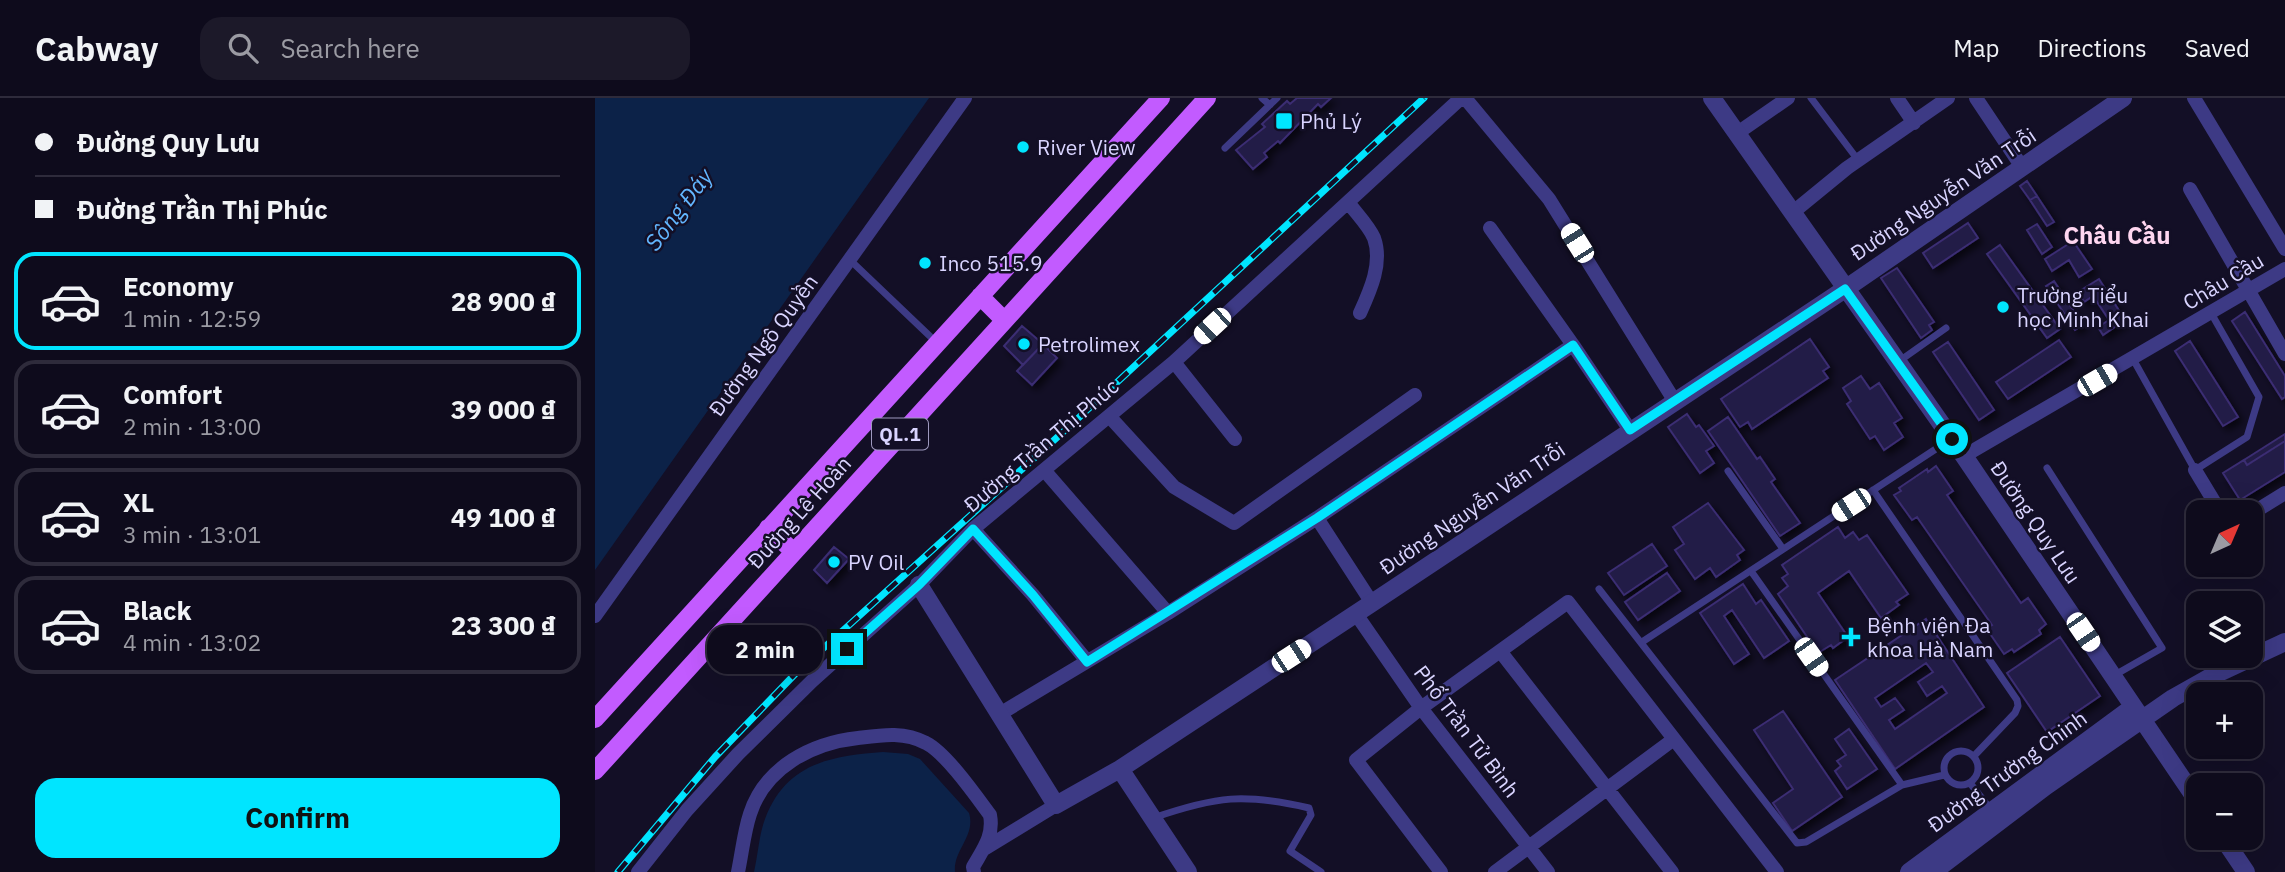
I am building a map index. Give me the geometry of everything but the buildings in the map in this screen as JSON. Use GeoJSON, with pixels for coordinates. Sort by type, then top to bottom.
{"type":"FeatureCollection","features":[{"type":"Feature","properties":{"kind":"main road","name":"Đường Lê Hoàn"},"geometry":{"type":"LineString","coordinates":[[595,719],[1161,98]]}},
{"type":"Feature","properties":{"kind":"main road","name":"Đường Lê Hoàn"},"geometry":{"type":"LineString","coordinates":[[599,758],[793,551],[1207,98]]}},
{"type":"Feature","properties":{"kind":"main road"},"geometry":{"type":"LineString","coordinates":[[980,296],[1004,320]]}},
{"type":"Feature","properties":{"kind":"main road"},"geometry":{"type":"LineString","coordinates":[[768,528],[793,551]]}},
{"type":"Feature","properties":{"kind":"street","name":"Đường Ngô Quyền"},"geometry":{"type":"LineString","coordinates":[[595,616],[965,98]]}},
{"type":"Feature","properties":{"kind":"street","name":"Đường Trần Thị Phúc"},"geometry":{"type":"LineString","coordinates":[[638,872],[687,810],[738,754],[812,681],[919,585],[973,529],[1174,362],[1463,98]]}},
{"type":"Feature","properties":{"kind":"street"},"geometry":{"type":"LineString","coordinates":[[1463,98],[1549,199],[1674,400]]}},
{"type":"Feature","properties":{"kind":"street","name":"Đường Quy Lưu"},"geometry":{"type":"LineString","coordinates":[[1712,98],[1964,456],[2186,784]]}},
{"type":"Feature","properties":{"kind":"street"},"geometry":{"type":"LineString","coordinates":[[1736,134],[1788,98]]}},
{"type":"Feature","properties":{"kind":"street"},"geometry":{"type":"LineString","coordinates":[[1896,98],[1914,123]]}},
{"type":"Feature","properties":{"kind":"street"},"geometry":{"type":"LineString","coordinates":[[1792,213],[1859,160],[1948,98]]}},
{"type":"Feature","properties":{"kind":"street"},"geometry":{"type":"LineString","coordinates":[[1976,98],[2022,167]]}},
{"type":"Feature","properties":{"kind":"street","name":"Đường Nguyễn Văn Trỗi"},"geometry":{"type":"LineString","coordinates":[[1056,804],[1120,769],[1356,614],[1674,400],[1845,289],[2123,98]]}},
{"type":"Feature","properties":{"kind":"street"},"geometry":{"type":"LineString","coordinates":[[2194,98],[2285,249]]}},
{"type":"Feature","properties":{"kind":"street"},"geometry":{"type":"LineString","coordinates":[[2190,189],[2285,354]]}},
{"type":"Feature","properties":{"kind":"street"},"geometry":{"type":"LineString","coordinates":[[1347,202],[1374,238],[1377,266],[1370,292],[1360,313]]}},
{"type":"Feature","properties":{"kind":"street"},"geometry":{"type":"LineString","coordinates":[[1490,228],[1630,430]]}},
{"type":"Feature","properties":{"kind":"street","name":"Châu Cầu"},"geometry":{"type":"LineString","coordinates":[[1964,456],[2285,269]]}},
{"type":"Feature","properties":{"kind":"street"},"geometry":{"type":"LineString","coordinates":[[998,715],[1168,613],[1317,518],[1573,345]]}},
{"type":"Feature","properties":{"kind":"street"},"geometry":{"type":"LineString","coordinates":[[1174,362],[1235,439]]}},
{"type":"Feature","properties":{"kind":"street"},"geometry":{"type":"LineString","coordinates":[[1109,416],[1174,487],[1234,523],[1415,395]]}},
{"type":"Feature","properties":{"kind":"street"},"geometry":{"type":"LineString","coordinates":[[1044,470],[1168,613]]}},
{"type":"Feature","properties":{"kind":"street"},"geometry":{"type":"LineString","coordinates":[[2195,470],[2213,500]]}},
{"type":"Feature","properties":{"kind":"street"},"geometry":{"type":"LineString","coordinates":[[2263,507],[2285,493]]}},
{"type":"Feature","properties":{"kind":"street"},"geometry":{"type":"LineString","coordinates":[[1317,518],[1371,603]]}},
{"type":"Feature","properties":{"kind":"street"},"geometry":{"type":"LineString","coordinates":[[973,529],[1033,595],[1087,662]]}},
{"type":"Feature","properties":{"kind":"street"},"geometry":{"type":"LineString","coordinates":[[919,585],[1056,804],[983,850]]}},
{"type":"Feature","properties":{"kind":"street"},"geometry":{"type":"LineString","coordinates":[[1441,872],[1356,760],[1421,708],[1568,602],[1777,872]]}},
{"type":"Feature","properties":{"kind":"street","name":"Phố Trần Tử Bình"},"geometry":{"type":"LineString","coordinates":[[1356,614],[1421,708],[1548,872]]}},
{"type":"Feature","properties":{"kind":"street","name":"Đường Trường Chinh"},"geometry":{"type":"LineString","coordinates":[[1909,872],[1961,841],[2137,713],[2285,642]]}},
{"type":"Feature","properties":{"kind":"street"},"geometry":{"type":"LineString","coordinates":[[1500,650],[1672,872]]}},
{"type":"Feature","properties":{"kind":"street"},"geometry":{"type":"LineString","coordinates":[[738,872],[750,814],[757,798],[769,780],[787,763],[810,749],[836,740],[890,734],[915,738],[937,750],[990,815],[992,827],[989,839],[973,867],[974,872]]}},
{"type":"Feature","properties":{"kind":"street"},"geometry":{"type":"LineString","coordinates":[[1495,872],[1674,739]]}},
{"type":"Feature","properties":{"kind":"street"},"geometry":{"type":"LineString","coordinates":[[1120,769],[1188,872]]}},
{"type":"Feature","properties":{"kind":"street","name":"Đường Trường Chinh"},"geometry":{"type":"LineString","coordinates":[[1933,872],[1991,810],[2018,799]]}},
{"type":"Feature","properties":{"kind":"street"},"geometry":{"type":"LineString","coordinates":[[2231,850],[2246,872]]}},
{"type":"Feature","properties":{"kind":"lane"},"geometry":{"type":"LineString","coordinates":[[1262,98],[1270,105]]}},
{"type":"Feature","properties":{"kind":"lane"},"geometry":{"type":"LineString","coordinates":[[1224,148],[1277,98]]}},
{"type":"Feature","properties":{"kind":"lane"},"geometry":{"type":"LineString","coordinates":[[1811,98],[1859,160]]}},
{"type":"Feature","properties":{"kind":"lane"},"geometry":{"type":"LineString","coordinates":[[850,260],[936,342]]}},
{"type":"Feature","properties":{"kind":"lane"},"geometry":{"type":"LineString","coordinates":[[2133,359],[2195,470],[2247,437],[2259,397],[2211,313]]}},
{"type":"Feature","properties":{"kind":"lane"},"geometry":{"type":"LineString","coordinates":[[1897,363],[1946,328]]}},
{"type":"Feature","properties":{"kind":"lane"},"geometry":{"type":"LineString","coordinates":[[1642,642],[1952,439]]}},
{"type":"Feature","properties":{"kind":"lane"},"geometry":{"type":"LineString","coordinates":[[2047,468],[2162,648],[2112,676]]}},
{"type":"Feature","properties":{"kind":"lane"},"geometry":{"type":"LineString","coordinates":[[1728,471],[1783,549]]}},
{"type":"Feature","properties":{"kind":"lane"},"geometry":{"type":"LineString","coordinates":[[1873,490],[2017,700],[2015,713],[1974,756]]}},
{"type":"Feature","properties":{"kind":"lane"},"geometry":{"type":"LineString","coordinates":[[1751,571],[1902,785]]}},
{"type":"Feature","properties":{"kind":"lane"},"geometry":{"type":"LineString","coordinates":[[1599,589],[1797,843],[1806,842],[1902,785],[1944,775]]}},
{"type":"Feature","properties":{"kind":"lane"},"geometry":{"type":"LineString","coordinates":[[1963,751],[1974,756],[1978,767],[1970,783],[1958,786],[1952,784],[1944,775],[1944,764],[1952,754],[1963,751]]}},
{"type":"Feature","properties":{"kind":"lane"},"geometry":{"type":"LineString","coordinates":[[1970,783],[1991,810]]}},
{"type":"Feature","properties":{"kind":"lane"},"geometry":{"type":"LineString","coordinates":[[1153,818],[1196,803],[1234,797],[1274,800],[1310,808],[1311,815],[1290,851],[1321,872]]}},
{"type":"Feature","properties":{"kind":"water","name":"Sông Đáy"},"geometry":{"type":"Polygon","coordinates":[[[595,98],[929,98],[595,570],[595,98]]]}},
{"type":"Feature","properties":{"kind":"water"},"geometry":{"type":"Polygon","coordinates":[[[883,752],[908,754],[920,759],[969,813],[969,829],[957,857],[955,872],[754,872],[765,819],[785,785],[798,774],[828,760],[883,752]]]}},
{"type":"Feature","properties":{"kind":"railway"},"geometry":{"type":"LineString","coordinates":[[618,872],[715,757],[797,672],[1073,423],[1424,98]]}},
{"type":"Feature","properties":{"kind":"place","name":"Phủ Lý"},"geometry":{"type":"Point","coordinates":[1284,121]}},
{"type":"Feature","properties":{"kind":"place","name":"River View"},"geometry":{"type":"Point","coordinates":[1023,147]}},
{"type":"Feature","properties":{"kind":"place","name":"Inco 515.9"},"geometry":{"type":"Point","coordinates":[925,263]}},
{"type":"Feature","properties":{"kind":"place","name":"Trường Tiểu học Minh Khai"},"geometry":{"type":"Point","coordinates":[2003,307]}},
{"type":"Feature","properties":{"kind":"place","name":"Petrolimex"},"geometry":{"type":"Point","coordinates":[1024,344]}},
{"type":"Feature","properties":{"kind":"place","name":"PV Oil"},"geometry":{"type":"Point","coordinates":[834,562]}},
{"type":"Feature","properties":{"kind":"place","name":"Bệnh viện Đa khoa Hà Nam"},"geometry":{"type":"Point","coordinates":[1851,637]}},
{"type":"Feature","properties":{"kind":"district","name":"Châu Cầu"},"geometry":{"type":"Point","coordinates":[2117,235]}},
{"type":"Feature","properties":{"kind":"route"},"geometry":{"type":"LineString","coordinates":[[847,649],[919,585],[973,529],[1033,595],[1087,662],[1317,518],[1573,345],[1630,430],[1845,289],[1952,439]]}}]}
